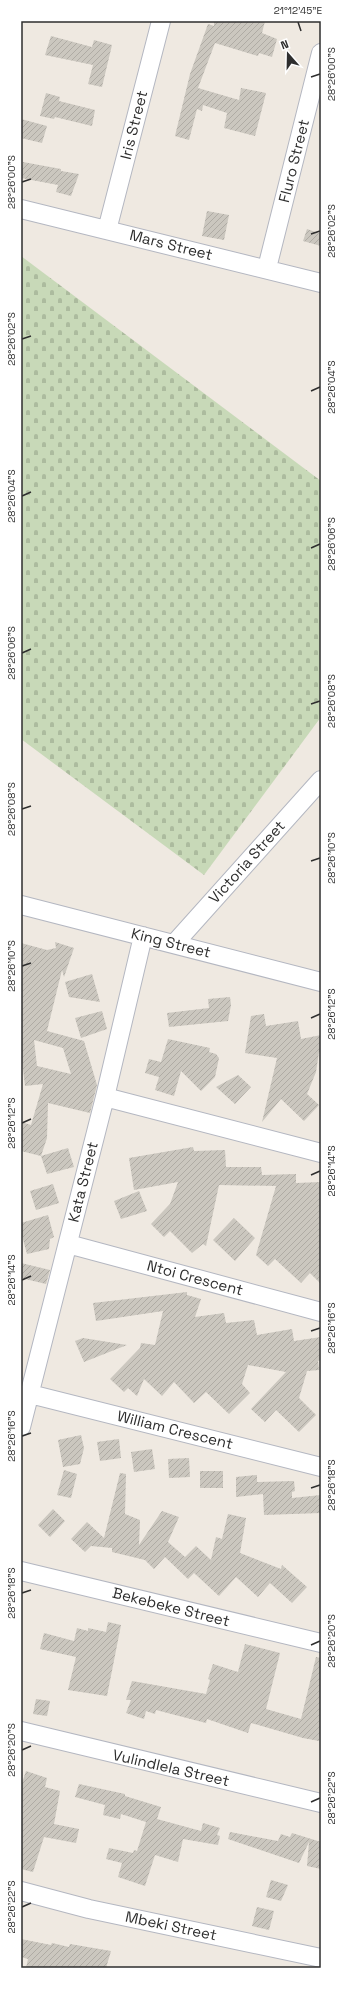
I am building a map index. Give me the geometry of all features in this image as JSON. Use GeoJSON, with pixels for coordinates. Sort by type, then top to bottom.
{"type":"FeatureCollection","features":[{"type":"Feature","properties":{"kind":"street","name":"Iris Street"},"geometry":{"type":"LineString","coordinates":[[108,230],[161,21]]}},
{"type":"Feature","properties":{"kind":"street","name":"Fluro Street"},"geometry":{"type":"LineString","coordinates":[[268,268],[321,53]]}},
{"type":"Feature","properties":{"kind":"street","name":"Mars Street"},"geometry":{"type":"LineString","coordinates":[[21,209],[268,268],[321,283]]}},
{"type":"Feature","properties":{"kind":"street","name":"Victoria Street"},"geometry":{"type":"LineString","coordinates":[[174,944],[321,780]]}},
{"type":"Feature","properties":{"kind":"street","name":"King Street"},"geometry":{"type":"LineString","coordinates":[[21,905],[321,982]]}},
{"type":"Feature","properties":{"kind":"street","name":"Kata Street"},"geometry":{"type":"LineString","coordinates":[[21,1427],[105,1097],[143,936]]}},
{"type":"Feature","properties":{"kind":"street"},"geometry":{"type":"LineString","coordinates":[[105,1097],[321,1153]]}},
{"type":"Feature","properties":{"kind":"street","name":"Ntoi Crescent"},"geometry":{"type":"LineString","coordinates":[[68,1244],[321,1312]]}},
{"type":"Feature","properties":{"kind":"street","name":"William Crescent"},"geometry":{"type":"LineString","coordinates":[[30,1394],[321,1467]]}},
{"type":"Feature","properties":{"kind":"street","name":"Bekebeke Street"},"geometry":{"type":"LineString","coordinates":[[21,1570],[321,1643]]}},
{"type":"Feature","properties":{"kind":"street","name":"Vulindlela Street"},"geometry":{"type":"LineString","coordinates":[[21,1731],[321,1803]]}},
{"type":"Feature","properties":{"kind":"street","name":"Mbeki Street"},"geometry":{"type":"LineString","coordinates":[[21,1891],[89,1909],[321,1958]]}},
{"type":"Feature","properties":{"kind":"green space"},"geometry":{"type":"Polygon","coordinates":[[[21,256],[321,481],[321,717],[204,875],[21,739],[21,256]]]}},
{"type":"Feature","properties":{"kind":"building"},"geometry":{"type":"Polygon","coordinates":[[[214,21],[265,21],[262,33],[277,39],[272,57],[259,53],[258,56],[215,43],[198,88],[239,100],[241,88],[266,93],[255,136],[224,128],[227,113],[203,105],[202,111],[197,109],[189,140],[175,136],[190,74],[208,24],[214,26],[214,21]]]}},
{"type":"Feature","properties":{"kind":"building"},"geometry":{"type":"Polygon","coordinates":[[[51,36],[92,47],[94,40],[112,45],[102,87],[88,84],[93,65],[45,55],[51,36]]]}},
{"type":"Feature","properties":{"kind":"building"},"geometry":{"type":"Polygon","coordinates":[[[46,93],[60,97],[59,101],[95,110],[92,126],[55,117],[54,119],[40,116],[46,93]]]}},
{"type":"Feature","properties":{"kind":"building"},"geometry":{"type":"Polygon","coordinates":[[[21,119],[47,126],[42,143],[21,138],[21,119]]]}},
{"type":"Feature","properties":{"kind":"building"},"geometry":{"type":"Polygon","coordinates":[[[23,162],[79,174],[71,196],[56,192],[58,185],[21,178],[23,162]]]}},
{"type":"Feature","properties":{"kind":"building"},"geometry":{"type":"Polygon","coordinates":[[[207,211],[229,215],[224,240],[202,236],[207,211]]]}},
{"type":"Feature","properties":{"kind":"building"},"geometry":{"type":"Polygon","coordinates":[[[307,229],[321,234],[321,246],[303,241],[307,229]]]}},
{"type":"Feature","properties":{"kind":"building"},"geometry":{"type":"Polygon","coordinates":[[[55,942],[74,948],[64,977],[62,970],[47,1031],[84,1041],[97,1085],[90,1113],[48,1103],[47,1138],[41,1156],[21,1151],[21,1122],[31,1125],[43,1084],[25,1086],[21,1052],[21,943],[47,950],[56,948],[55,942]],[[34,1040],[37,1066],[71,1074],[63,1048],[34,1040]]]}},
{"type":"Feature","properties":{"kind":"building"},"geometry":{"type":"Polygon","coordinates":[[[92,974],[100,1002],[69,997],[65,982],[92,974]]]}},
{"type":"Feature","properties":{"kind":"building"},"geometry":{"type":"Polygon","coordinates":[[[230,997],[231,1005],[228,1021],[169,1027],[167,1013],[209,1008],[208,999],[230,997]]]}},
{"type":"Feature","properties":{"kind":"building"},"geometry":{"type":"Polygon","coordinates":[[[102,1011],[107,1029],[81,1038],[75,1018],[102,1011]]]}},
{"type":"Feature","properties":{"kind":"building"},"geometry":{"type":"Polygon","coordinates":[[[264,1014],[266,1026],[298,1021],[301,1039],[321,1035],[321,1052],[319,1052],[316,1072],[307,1094],[319,1105],[304,1121],[281,1099],[262,1122],[277,1058],[245,1053],[251,1016],[264,1014]]]}},
{"type":"Feature","properties":{"kind":"building"},"geometry":{"type":"Polygon","coordinates":[[[168,1039],[210,1048],[209,1052],[216,1054],[219,1058],[215,1077],[201,1091],[181,1071],[174,1096],[155,1090],[159,1077],[145,1073],[149,1059],[161,1062],[168,1039]]]}},
{"type":"Feature","properties":{"kind":"building"},"geometry":{"type":"Polygon","coordinates":[[[238,1075],[251,1087],[235,1104],[216,1087],[238,1075]]]}},
{"type":"Feature","properties":{"kind":"building"},"geometry":{"type":"Polygon","coordinates":[[[193,1147],[194,1151],[225,1150],[226,1167],[261,1167],[262,1175],[296,1174],[296,1183],[321,1182],[321,1284],[310,1273],[301,1283],[275,1259],[268,1266],[256,1255],[276,1186],[219,1185],[206,1246],[203,1244],[192,1253],[170,1231],[164,1237],[151,1224],[170,1204],[178,1182],[134,1190],[129,1158],[193,1147]]]}},
{"type":"Feature","properties":{"kind":"building"},"geometry":{"type":"Polygon","coordinates":[[[68,1148],[74,1167],[47,1174],[41,1156],[68,1148]]]}},
{"type":"Feature","properties":{"kind":"building"},"geometry":{"type":"Polygon","coordinates":[[[53,1184],[59,1203],[36,1210],[30,1191],[53,1184]]]}},
{"type":"Feature","properties":{"kind":"building"},"geometry":{"type":"Polygon","coordinates":[[[139,1191],[147,1211],[121,1219],[114,1201],[139,1191]]]}},
{"type":"Feature","properties":{"kind":"building"},"geometry":{"type":"Polygon","coordinates":[[[48,1215],[54,1237],[50,1239],[49,1249],[27,1254],[21,1232],[21,1223],[48,1215]]]}},
{"type":"Feature","properties":{"kind":"building"},"geometry":{"type":"Polygon","coordinates":[[[234,1218],[255,1238],[235,1261],[213,1240],[234,1218]]]}},
{"type":"Feature","properties":{"kind":"building"},"geometry":{"type":"Polygon","coordinates":[[[21,1263],[50,1270],[46,1284],[21,1278],[21,1263]]]}},
{"type":"Feature","properties":{"kind":"building"},"geometry":{"type":"Polygon","coordinates":[[[187,1292],[187,1295],[201,1299],[195,1317],[224,1313],[226,1323],[254,1320],[257,1335],[292,1329],[294,1341],[321,1337],[321,1360],[318,1361],[319,1370],[307,1371],[299,1398],[316,1415],[299,1432],[276,1410],[265,1422],[251,1409],[286,1372],[248,1365],[242,1384],[250,1393],[229,1414],[206,1392],[194,1403],[174,1382],[162,1396],[144,1379],[137,1396],[128,1388],[124,1392],[110,1379],[140,1348],[141,1343],[155,1345],[163,1311],[96,1321],[93,1303],[187,1292]]]}},
{"type":"Feature","properties":{"kind":"building"},"geometry":{"type":"Polygon","coordinates":[[[83,1338],[127,1345],[84,1362],[75,1341],[83,1338]]]}},
{"type":"Feature","properties":{"kind":"building"},"geometry":{"type":"Polygon","coordinates":[[[81,1435],[84,1448],[80,1464],[63,1467],[58,1440],[81,1435]]]}},
{"type":"Feature","properties":{"kind":"building"},"geometry":{"type":"Polygon","coordinates":[[[119,1439],[121,1458],[100,1461],[97,1442],[119,1439]]]}},
{"type":"Feature","properties":{"kind":"building"},"geometry":{"type":"Polygon","coordinates":[[[152,1449],[155,1469],[134,1472],[131,1452],[152,1449]]]}},
{"type":"Feature","properties":{"kind":"building"},"geometry":{"type":"Polygon","coordinates":[[[189,1458],[190,1477],[169,1478],[168,1459],[189,1458]]]}},
{"type":"Feature","properties":{"kind":"building"},"geometry":{"type":"Polygon","coordinates":[[[64,1470],[77,1474],[71,1498],[57,1495],[64,1470]]]}},
{"type":"Feature","properties":{"kind":"building"},"geometry":{"type":"Polygon","coordinates":[[[200,1471],[223,1471],[223,1488],[200,1488],[200,1471]]]}},
{"type":"Feature","properties":{"kind":"building"},"geometry":{"type":"Polygon","coordinates":[[[120,1473],[126,1474],[125,1514],[140,1520],[139,1545],[162,1511],[179,1517],[168,1542],[185,1557],[196,1546],[211,1560],[216,1537],[222,1539],[228,1514],[246,1518],[240,1553],[281,1569],[282,1565],[307,1587],[292,1603],[270,1583],[258,1597],[236,1577],[219,1596],[194,1573],[188,1579],[165,1557],[154,1569],[145,1560],[112,1552],[112,1548],[91,1546],[85,1552],[71,1539],[87,1522],[104,1538],[120,1473]]]}},
{"type":"Feature","properties":{"kind":"building"},"geometry":{"type":"Polygon","coordinates":[[[257,1475],[257,1482],[294,1481],[295,1491],[292,1492],[292,1498],[321,1495],[321,1513],[264,1515],[263,1494],[236,1497],[236,1477],[257,1475]]]}},
{"type":"Feature","properties":{"kind":"building"},"geometry":{"type":"Polygon","coordinates":[[[53,1509],[65,1521],[50,1537],[38,1525],[53,1509]]]}},
{"type":"Feature","properties":{"kind":"building"},"geometry":{"type":"Polygon","coordinates":[[[108,1622],[121,1625],[107,1696],[68,1690],[76,1657],[40,1649],[44,1633],[74,1641],[77,1628],[88,1631],[88,1628],[106,1632],[108,1622]]]}},
{"type":"Feature","properties":{"kind":"building"},"geometry":{"type":"Polygon","coordinates":[[[245,1644],[280,1653],[266,1709],[301,1719],[316,1657],[321,1658],[321,1729],[319,1741],[251,1723],[248,1733],[207,1719],[206,1723],[156,1710],[155,1714],[146,1711],[144,1719],[126,1713],[131,1700],[126,1700],[132,1681],[206,1694],[210,1680],[208,1679],[213,1664],[238,1672],[245,1644]]]}},
{"type":"Feature","properties":{"kind":"building"},"geometry":{"type":"Polygon","coordinates":[[[36,1699],[50,1701],[47,1716],[33,1714],[36,1699]]]}},
{"type":"Feature","properties":{"kind":"building"},"geometry":{"type":"Polygon","coordinates":[[[26,1771],[47,1778],[45,1787],[60,1791],[54,1824],[79,1829],[76,1843],[44,1837],[33,1872],[21,1869],[21,1786],[26,1771]]]}},
{"type":"Feature","properties":{"kind":"building"},"geometry":{"type":"Polygon","coordinates":[[[79,1784],[125,1794],[125,1796],[161,1807],[157,1819],[201,1831],[203,1823],[220,1828],[217,1835],[220,1836],[218,1845],[183,1839],[178,1862],[155,1855],[145,1886],[118,1877],[122,1863],[106,1859],[109,1848],[133,1853],[134,1850],[137,1851],[146,1822],[121,1814],[120,1819],[103,1815],[105,1805],[75,1797],[79,1784]]]}},
{"type":"Feature","properties":{"kind":"building"},"geometry":{"type":"Polygon","coordinates":[[[230,1832],[278,1841],[281,1834],[290,1837],[292,1833],[321,1842],[321,1869],[307,1866],[309,1842],[299,1863],[228,1839],[230,1832]]]}},
{"type":"Feature","properties":{"kind":"building"},"geometry":{"type":"Polygon","coordinates":[[[271,1880],[288,1885],[281,1901],[266,1897],[271,1880]]]}},
{"type":"Feature","properties":{"kind":"building"},"geometry":{"type":"Polygon","coordinates":[[[257,1907],[274,1911],[269,1930],[252,1926],[257,1907]]]}},
{"type":"Feature","properties":{"kind":"building"},"geometry":{"type":"Polygon","coordinates":[[[21,1939],[51,1945],[52,1943],[69,1947],[70,1944],[111,1951],[106,1968],[26,1968],[28,1959],[21,1957],[21,1939]]]}}]}
